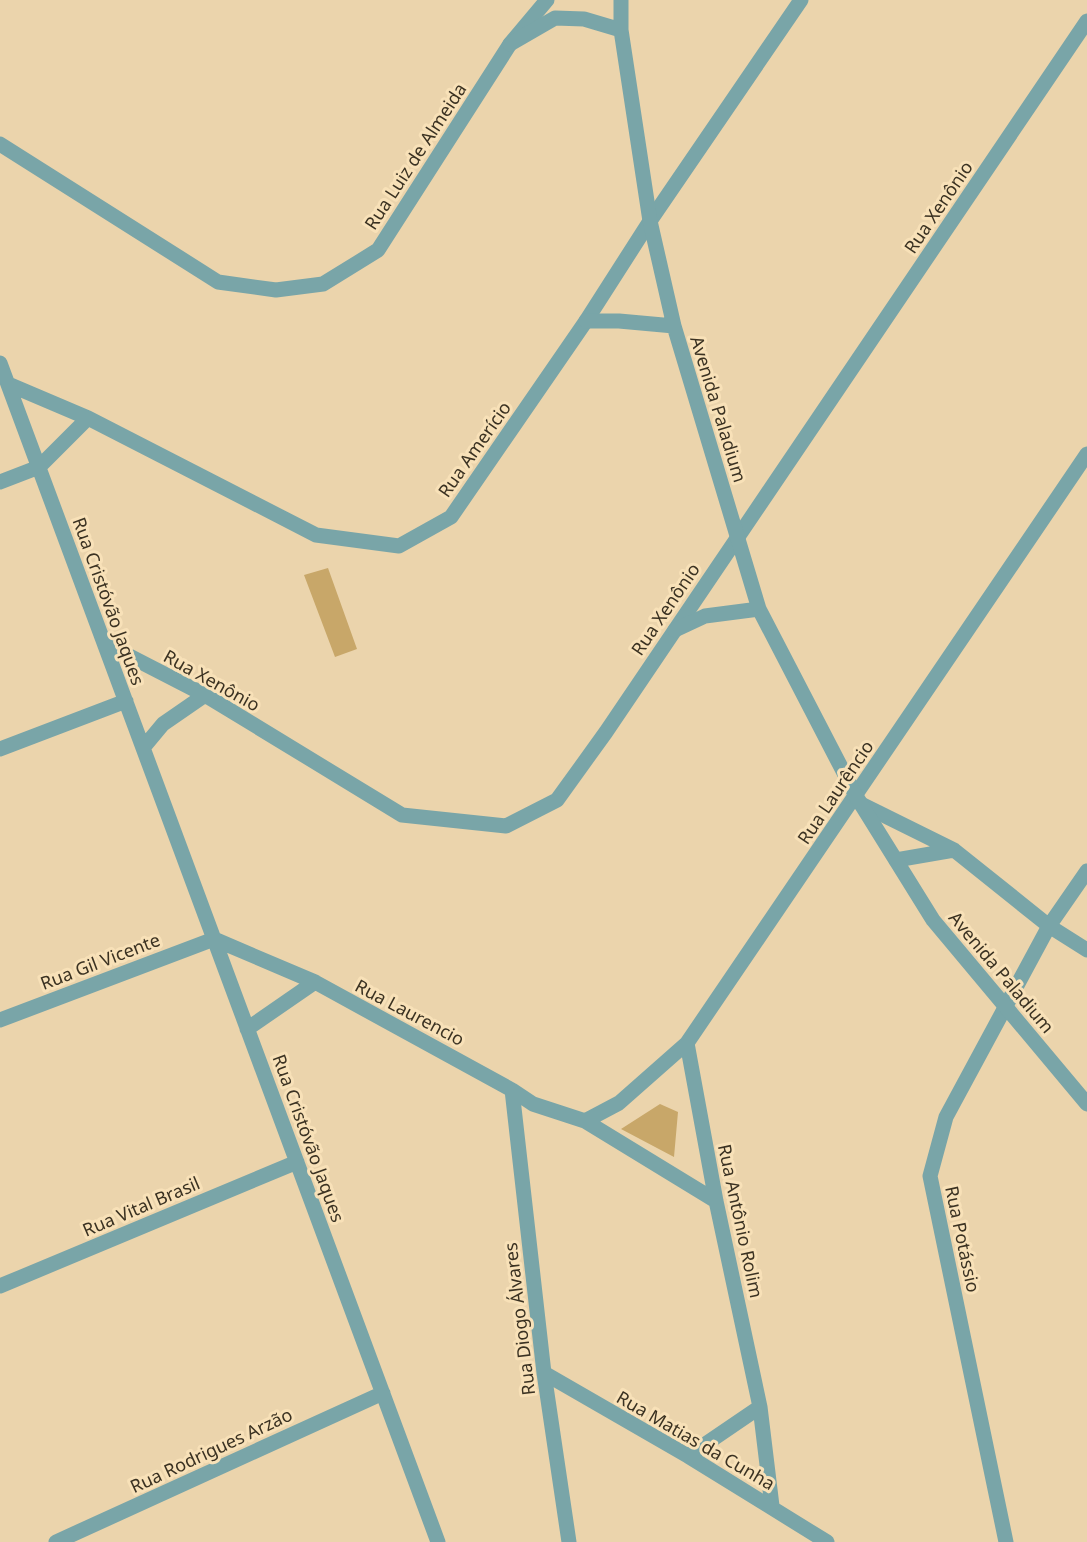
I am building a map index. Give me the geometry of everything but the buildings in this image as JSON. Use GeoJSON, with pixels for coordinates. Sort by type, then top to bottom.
{"type":"FeatureCollection","features":[{"type":"Feature","properties":{"kind":"street","name":"Rua Luiz de Almeida"},"geometry":{"type":"LineString","coordinates":[[0,144],[218,282],[276,290],[323,284],[378,250],[510,44],[547,0]]}},
{"type":"Feature","properties":{"kind":"street","name":"Avenida Paladium"},"geometry":{"type":"LineString","coordinates":[[621,0],[621,30],[650,221],[674,326],[759,609],[858,800],[933,920],[1087,1104]]}},
{"type":"Feature","properties":{"kind":"street","name":"Rua Amerício"},"geometry":{"type":"LineString","coordinates":[[8,384],[88,418],[316,535],[399,546],[451,517],[586,321],[650,221],[801,0]]}},
{"type":"Feature","properties":{"kind":"street"},"geometry":{"type":"LineString","coordinates":[[510,44],[555,18],[584,19],[621,30]]}},
{"type":"Feature","properties":{"kind":"street","name":"Rua Xenônio"},"geometry":{"type":"LineString","coordinates":[[104,644],[205,696],[402,815],[506,826],[557,800],[675,630],[1087,21]]}},
{"type":"Feature","properties":{"kind":"street"},"geometry":{"type":"LineString","coordinates":[[586,321],[619,321],[674,326]]}},
{"type":"Feature","properties":{"kind":"street","name":"Rua Cristóvão Jaques"},"geometry":{"type":"LineString","coordinates":[[0,363],[438,1542]]}},
{"type":"Feature","properties":{"kind":"street"},"geometry":{"type":"LineString","coordinates":[[0,482],[39,467],[88,418]]}},
{"type":"Feature","properties":{"kind":"street","name":"Rua Laurêncio"},"geometry":{"type":"LineString","coordinates":[[585,1121],[619,1103],[687,1043],[858,800],[1087,454]]}},
{"type":"Feature","properties":{"kind":"street"},"geometry":{"type":"LineString","coordinates":[[675,630],[705,616],[759,609]]}},
{"type":"Feature","properties":{"kind":"street"},"geometry":{"type":"LineString","coordinates":[[143,748],[162,724],[205,696]]}},
{"type":"Feature","properties":{"kind":"street"},"geometry":{"type":"LineString","coordinates":[[0,749],[126,701]]}},
{"type":"Feature","properties":{"kind":"street"},"geometry":{"type":"LineString","coordinates":[[858,800],[954,850],[1049,926],[1087,950]]}},
{"type":"Feature","properties":{"kind":"street"},"geometry":{"type":"LineString","coordinates":[[896,860],[954,850]]}},
{"type":"Feature","properties":{"kind":"street","name":"Rua Potássio"},"geometry":{"type":"LineString","coordinates":[[1006,1542],[930,1176],[946,1117],[1049,926],[1087,871]]}},
{"type":"Feature","properties":{"kind":"street","name":"Rua Laurencio"},"geometry":{"type":"LineString","coordinates":[[214,939],[315,982],[512,1090],[533,1104],[585,1121],[716,1201]]}},
{"type":"Feature","properties":{"kind":"street","name":"Rua Gil Vicente"},"geometry":{"type":"LineString","coordinates":[[0,1020],[214,939]]}},
{"type":"Feature","properties":{"kind":"street"},"geometry":{"type":"LineString","coordinates":[[248,1029],[315,982]]}},
{"type":"Feature","properties":{"kind":"street","name":"Rua Antônio Rolim"},"geometry":{"type":"LineString","coordinates":[[687,1043],[716,1201],[760,1407],[771,1506]]}},
{"type":"Feature","properties":{"kind":"street","name":"Rua Diogo Álvares"},"geometry":{"type":"LineString","coordinates":[[512,1090],[544,1373],[569,1542]]}},
{"type":"Feature","properties":{"kind":"street","name":"Rua Vital Brasil"},"geometry":{"type":"LineString","coordinates":[[0,1286],[297,1162]]}},
{"type":"Feature","properties":{"kind":"street","name":"Rua Matias da Cunha"},"geometry":{"type":"LineString","coordinates":[[544,1373],[688,1456],[827,1542]]}},
{"type":"Feature","properties":{"kind":"street","name":"Rua Rodrigues Arzão"},"geometry":{"type":"LineString","coordinates":[[56,1542],[383,1392]]}},
{"type":"Feature","properties":{"kind":"street"},"geometry":{"type":"LineString","coordinates":[[688,1456],[760,1407]]}},
{"type":"Feature","properties":{"kind":"shaded area"},"geometry":{"type":"Polygon","coordinates":[[[328,568],[357,649],[335,657],[304,575],[328,568]]]}},
{"type":"Feature","properties":{"kind":"shaded area"},"geometry":{"type":"Polygon","coordinates":[[[660,1104],[678,1112],[674,1157],[621,1129],[660,1104]]]}}]}
